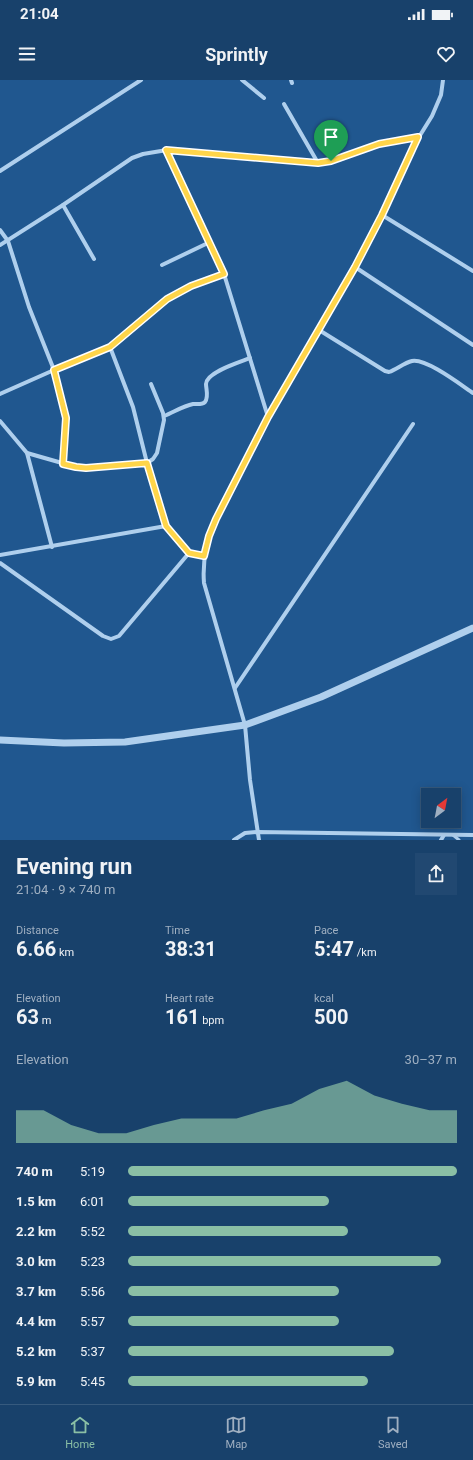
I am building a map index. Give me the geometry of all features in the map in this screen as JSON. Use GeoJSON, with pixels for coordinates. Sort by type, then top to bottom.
{"type":"FeatureCollection","features":[{"type":"Feature","properties":{"kind":"street"},"geometry":{"type":"LineString","coordinates":[[0,170],[141,80]]}},
{"type":"Feature","properties":{"kind":"street"},"geometry":{"type":"LineString","coordinates":[[242,80],[264,98]]}},
{"type":"Feature","properties":{"kind":"street"},"geometry":{"type":"LineString","coordinates":[[258,840],[250,780],[245,725],[204,583],[204,556],[209,536],[216,519],[268,417],[355,267],[382,215],[418,137],[432,116],[441,95],[443,80]]}},
{"type":"Feature","properties":{"kind":"street"},"geometry":{"type":"LineString","coordinates":[[284,104],[318,163]]}},
{"type":"Feature","properties":{"kind":"street"},"geometry":{"type":"LineString","coordinates":[[0,245],[63,205],[132,158],[143,154],[166,150],[318,163],[331,161],[379,144],[418,137]]}},
{"type":"Feature","properties":{"kind":"street"},"geometry":{"type":"LineString","coordinates":[[166,150],[224,274],[268,417]]}},
{"type":"Feature","properties":{"kind":"street"},"geometry":{"type":"LineString","coordinates":[[63,205],[94,259]]}},
{"type":"Feature","properties":{"kind":"street"},"geometry":{"type":"LineString","coordinates":[[382,215],[473,271]]}},
{"type":"Feature","properties":{"kind":"street"},"geometry":{"type":"LineString","coordinates":[[0,230],[8,241],[28,307],[54,370],[66,418],[63,464]]}},
{"type":"Feature","properties":{"kind":"street"},"geometry":{"type":"LineString","coordinates":[[162,265],[210,242]]}},
{"type":"Feature","properties":{"kind":"street"},"geometry":{"type":"LineString","coordinates":[[355,267],[473,345]]}},
{"type":"Feature","properties":{"kind":"street"},"geometry":{"type":"LineString","coordinates":[[0,394],[110,347],[167,299],[191,286],[224,274]]}},
{"type":"Feature","properties":{"kind":"street"},"geometry":{"type":"LineString","coordinates":[[319,330],[385,371],[389,372],[415,360],[434,368],[473,393]]}},
{"type":"Feature","properties":{"kind":"street"},"geometry":{"type":"LineString","coordinates":[[110,347],[133,407],[147,463],[166,526],[189,553],[204,556]]}},
{"type":"Feature","properties":{"kind":"street"},"geometry":{"type":"LineString","coordinates":[[164,416],[184,406],[204,403],[207,395],[207,378],[214,373],[250,358]]}},
{"type":"Feature","properties":{"kind":"street"},"geometry":{"type":"LineString","coordinates":[[27,453],[63,464],[86,468],[147,463],[153,459],[157,453],[164,416],[151,384]]}},
{"type":"Feature","properties":{"kind":"street"},"geometry":{"type":"LineString","coordinates":[[0,421],[27,453],[52,547]]}},
{"type":"Feature","properties":{"kind":"street"},"geometry":{"type":"LineString","coordinates":[[235,688],[413,424]]}},
{"type":"Feature","properties":{"kind":"street"},"geometry":{"type":"LineString","coordinates":[[0,555],[166,526]]}},
{"type":"Feature","properties":{"kind":"street"},"geometry":{"type":"LineString","coordinates":[[0,563],[103,636],[111,639],[119,636],[189,553]]}},
{"type":"Feature","properties":{"kind":"street"},"geometry":{"type":"LineString","coordinates":[[0,740],[64,743],[125,742],[245,725],[321,697],[473,628]]}},
{"type":"Feature","properties":{"kind":"street"},"geometry":{"type":"LineString","coordinates":[[234,840],[245,833],[257,832],[473,836]]}},
{"type":"Feature","properties":{"kind":"street"},"geometry":{"type":"LineString","coordinates":[[441,840],[444,835]]}},
{"type":"Feature","properties":{"kind":"lane"},"geometry":{"type":"LineString","coordinates":[[453,835],[459,840]]}},
{"type":"Feature","properties":{"kind":"route"},"geometry":{"type":"LineString","coordinates":[[418,137],[382,215],[355,267],[268,417],[216,519],[209,536],[204,556],[189,553],[166,526],[147,463],[86,468],[63,464],[66,418],[54,370],[110,347],[167,299],[179,291],[224,274],[166,150],[308,163],[331,161],[379,144],[418,137]]}}]}
